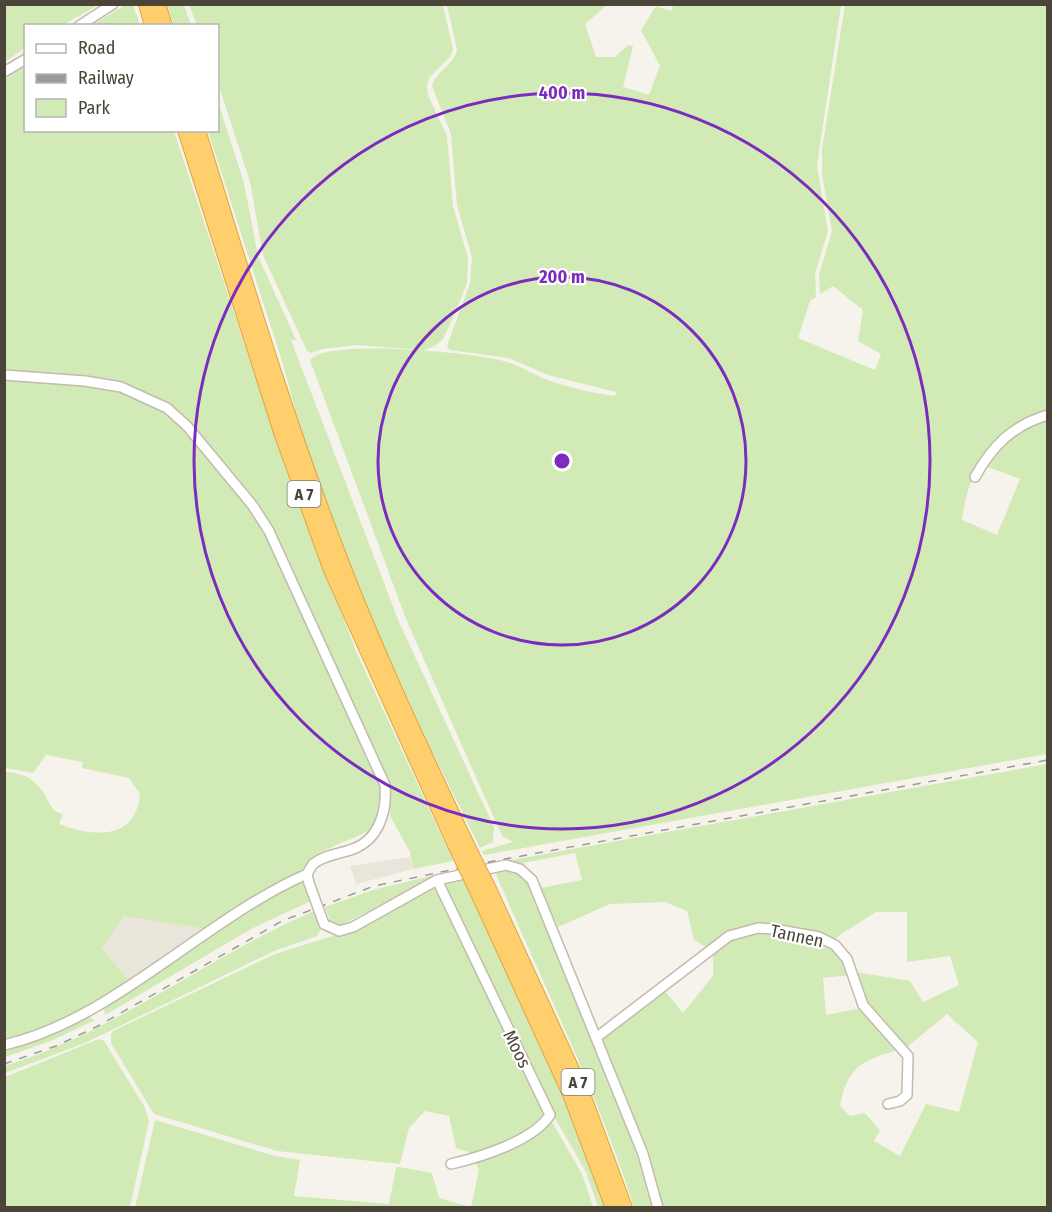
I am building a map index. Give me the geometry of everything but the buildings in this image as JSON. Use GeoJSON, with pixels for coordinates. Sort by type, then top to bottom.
{"type":"FeatureCollection","features":[{"type":"Feature","properties":{"kind":"highway"},"geometry":{"type":"LineString","coordinates":[[146,4],[151,24]]}},
{"type":"Feature","properties":{"kind":"highway"},"geometry":{"type":"LineString","coordinates":[[158,4],[164,24]]}},
{"type":"Feature","properties":{"kind":"highway","name":"A 7"},"geometry":{"type":"LineString","coordinates":[[186,132],[274,410],[331,570],[482,889],[581,1089],[625,1208]]}},
{"type":"Feature","properties":{"kind":"highway","name":"A 7"},"geometry":{"type":"LineString","coordinates":[[199,132],[282,395],[341,561],[461,844]]}},
{"type":"Feature","properties":{"kind":"highway","name":"A 7"},"geometry":{"type":"LineString","coordinates":[[482,889],[561,1074],[613,1208]]}},
{"type":"Feature","properties":{"kind":"street"},"geometry":{"type":"LineString","coordinates":[[82,24],[113,4]]}},
{"type":"Feature","properties":{"kind":"street"},"geometry":{"type":"LineString","coordinates":[[4,72],[24,60]]}},
{"type":"Feature","properties":{"kind":"street"},"geometry":{"type":"LineString","coordinates":[[4,375],[85,381],[121,387],[167,408],[209,450],[269,531],[385,785],[383,819],[374,833],[355,849],[317,861],[308,878],[237,912],[77,1017],[25,1040],[4,1045]]}},
{"type":"Feature","properties":{"kind":"street"},"geometry":{"type":"LineString","coordinates":[[975,477],[986,457],[1000,441],[1018,427],[1047,415]]}},
{"type":"Feature","properties":{"kind":"street"},"geometry":{"type":"LineString","coordinates":[[308,878],[324,924],[339,931],[353,927],[437,880],[506,865],[520,869],[532,880],[643,1154],[658,1208]]}},
{"type":"Feature","properties":{"kind":"street","name":"Moos"},"geometry":{"type":"LineString","coordinates":[[437,880],[550,1115],[535,1131],[482,1155],[452,1164]]}},
{"type":"Feature","properties":{"kind":"street","name":"Tannen"},"geometry":{"type":"LineString","coordinates":[[597,1037],[729,936],[758,928],[819,937],[835,945],[847,959],[863,1005],[908,1056],[906,1095],[900,1101],[888,1104]]}},
{"type":"Feature","properties":{"kind":"shaded area"},"geometry":{"type":"Polygon","coordinates":[[[410,857],[413,869],[356,884],[350,866],[410,857]]]}},
{"type":"Feature","properties":{"kind":"shaded area"},"geometry":{"type":"Polygon","coordinates":[[[124,916],[206,929],[129,981],[102,948],[124,916]]]}},
{"type":"Feature","properties":{"kind":"green space"},"geometry":{"type":"Polygon","coordinates":[[[5,4],[98,4],[65,24],[24,24],[24,49],[5,62],[5,4]]]}},
{"type":"Feature","properties":{"kind":"green space"},"geometry":{"type":"Polygon","coordinates":[[[127,4],[133,5],[140,24],[94,24],[127,4]]]}},
{"type":"Feature","properties":{"kind":"green space"},"geometry":{"type":"Polygon","coordinates":[[[674,4],[841,5],[817,165],[828,231],[815,274],[816,297],[810,301],[798,338],[875,370],[881,354],[858,341],[863,310],[833,286],[820,294],[819,275],[832,231],[822,175],[822,149],[845,5],[1047,5],[1047,412],[1013,428],[988,452],[971,483],[962,520],[997,535],[1020,479],[983,465],[1001,443],[1047,416],[1047,754],[484,855],[482,851],[513,842],[502,836],[406,619],[310,360],[322,353],[372,349],[404,349],[467,355],[507,362],[562,385],[615,396],[616,392],[548,375],[509,358],[450,350],[447,346],[470,283],[472,257],[457,205],[451,134],[432,86],[457,50],[447,5],[607,5],[585,24],[596,57],[615,57],[628,45],[633,46],[623,87],[649,95],[660,66],[641,30],[656,6],[671,11],[674,4]]]}},
{"type":"Feature","properties":{"kind":"green space"},"geometry":{"type":"Polygon","coordinates":[[[167,5],[184,5],[191,24],[174,24],[167,5]]]}},
{"type":"Feature","properties":{"kind":"green space"},"geometry":{"type":"Polygon","coordinates":[[[189,5],[443,5],[453,49],[451,56],[429,78],[427,85],[428,95],[447,136],[453,206],[468,258],[467,283],[443,339],[435,346],[424,350],[357,345],[310,353],[307,351],[263,255],[250,182],[219,86],[219,24],[197,24],[189,5]]]}},
{"type":"Feature","properties":{"kind":"green space"},"geometry":{"type":"Polygon","coordinates":[[[24,67],[24,132],[174,132],[275,437],[356,651],[453,861],[413,869],[410,852],[390,816],[388,784],[380,763],[272,527],[190,424],[169,406],[122,383],[5,372],[4,80],[24,67]]]}},
{"type":"Feature","properties":{"kind":"green space"},"geometry":{"type":"Polygon","coordinates":[[[219,105],[244,183],[258,256],[296,340],[291,340],[399,622],[494,827],[493,842],[480,848],[428,743],[381,639],[338,533],[299,424],[283,364],[208,132],[219,132],[219,105]]]}},
{"type":"Feature","properties":{"kind":"green space"},"geometry":{"type":"Polygon","coordinates":[[[4,380],[76,384],[118,391],[141,400],[163,413],[204,448],[238,490],[266,533],[373,764],[380,793],[380,812],[373,825],[362,834],[317,855],[303,869],[206,929],[124,916],[102,948],[129,981],[54,1025],[5,1043],[5,772],[20,774],[38,785],[56,811],[63,814],[59,824],[85,831],[99,833],[122,828],[137,809],[140,794],[129,778],[82,768],[83,762],[46,755],[33,773],[5,768],[4,380]]]}},
{"type":"Feature","properties":{"kind":"green space"},"geometry":{"type":"Polygon","coordinates":[[[1047,764],[1047,1207],[662,1207],[647,1152],[603,1043],[604,1035],[664,990],[683,1013],[713,976],[713,949],[730,938],[752,932],[776,931],[801,934],[823,942],[843,960],[850,975],[823,978],[826,1015],[862,1008],[901,1049],[868,1061],[853,1072],[843,1092],[840,1106],[850,1116],[865,1113],[880,1130],[874,1141],[900,1156],[926,1104],[959,1112],[978,1042],[947,1014],[907,1047],[864,1000],[856,972],[910,981],[923,1002],[959,985],[950,956],[907,962],[907,912],[876,912],[838,936],[835,941],[803,931],[770,927],[738,932],[708,948],[694,940],[687,911],[665,902],[610,904],[558,927],[540,888],[582,880],[575,853],[523,863],[527,869],[518,874],[527,882],[596,1043],[653,1207],[634,1207],[603,1121],[569,1038],[495,872],[488,864],[1047,764]]]}},
{"type":"Feature","properties":{"kind":"green space"},"geometry":{"type":"Polygon","coordinates":[[[457,870],[428,881],[341,925],[331,922],[325,907],[376,889],[457,870]]]}},
{"type":"Feature","properties":{"kind":"green space"},"geometry":{"type":"Polygon","coordinates":[[[463,879],[557,1082],[605,1207],[598,1207],[586,1172],[552,1113],[444,886],[444,882],[463,879]]]}},
{"type":"Feature","properties":{"kind":"green space"},"geometry":{"type":"Polygon","coordinates":[[[303,880],[311,901],[251,929],[105,1015],[104,1007],[291,883],[303,880]]]}},
{"type":"Feature","properties":{"kind":"green space"},"geometry":{"type":"Polygon","coordinates":[[[431,887],[436,887],[546,1112],[536,1126],[515,1139],[472,1157],[471,1153],[456,1148],[449,1116],[425,1111],[409,1128],[400,1164],[277,1151],[154,1114],[111,1043],[113,1031],[275,954],[342,933],[431,887]]]}},
{"type":"Feature","properties":{"kind":"green space"},"geometry":{"type":"Polygon","coordinates":[[[314,911],[321,929],[317,936],[274,951],[85,1043],[5,1073],[4,1066],[85,1034],[275,929],[314,911]]]}},
{"type":"Feature","properties":{"kind":"green space"},"geometry":{"type":"Polygon","coordinates":[[[85,1016],[95,1020],[53,1040],[5,1057],[4,1047],[85,1016]]]}},
{"type":"Feature","properties":{"kind":"green space"},"geometry":{"type":"Polygon","coordinates":[[[99,1039],[104,1041],[144,1106],[149,1121],[130,1207],[5,1207],[5,1077],[99,1039]]]}},
{"type":"Feature","properties":{"kind":"green space"},"geometry":{"type":"Polygon","coordinates":[[[155,1120],[275,1156],[300,1160],[294,1196],[389,1204],[396,1167],[399,1167],[432,1173],[439,1198],[471,1207],[479,1170],[475,1161],[552,1122],[582,1174],[593,1207],[135,1208],[155,1120]]]}},
{"type":"Feature","properties":{"kind":"railway"},"geometry":{"type":"LineString","coordinates":[[4,1064],[56,1046],[98,1026],[282,921],[374,886],[494,861],[1048,760]]}}]}
